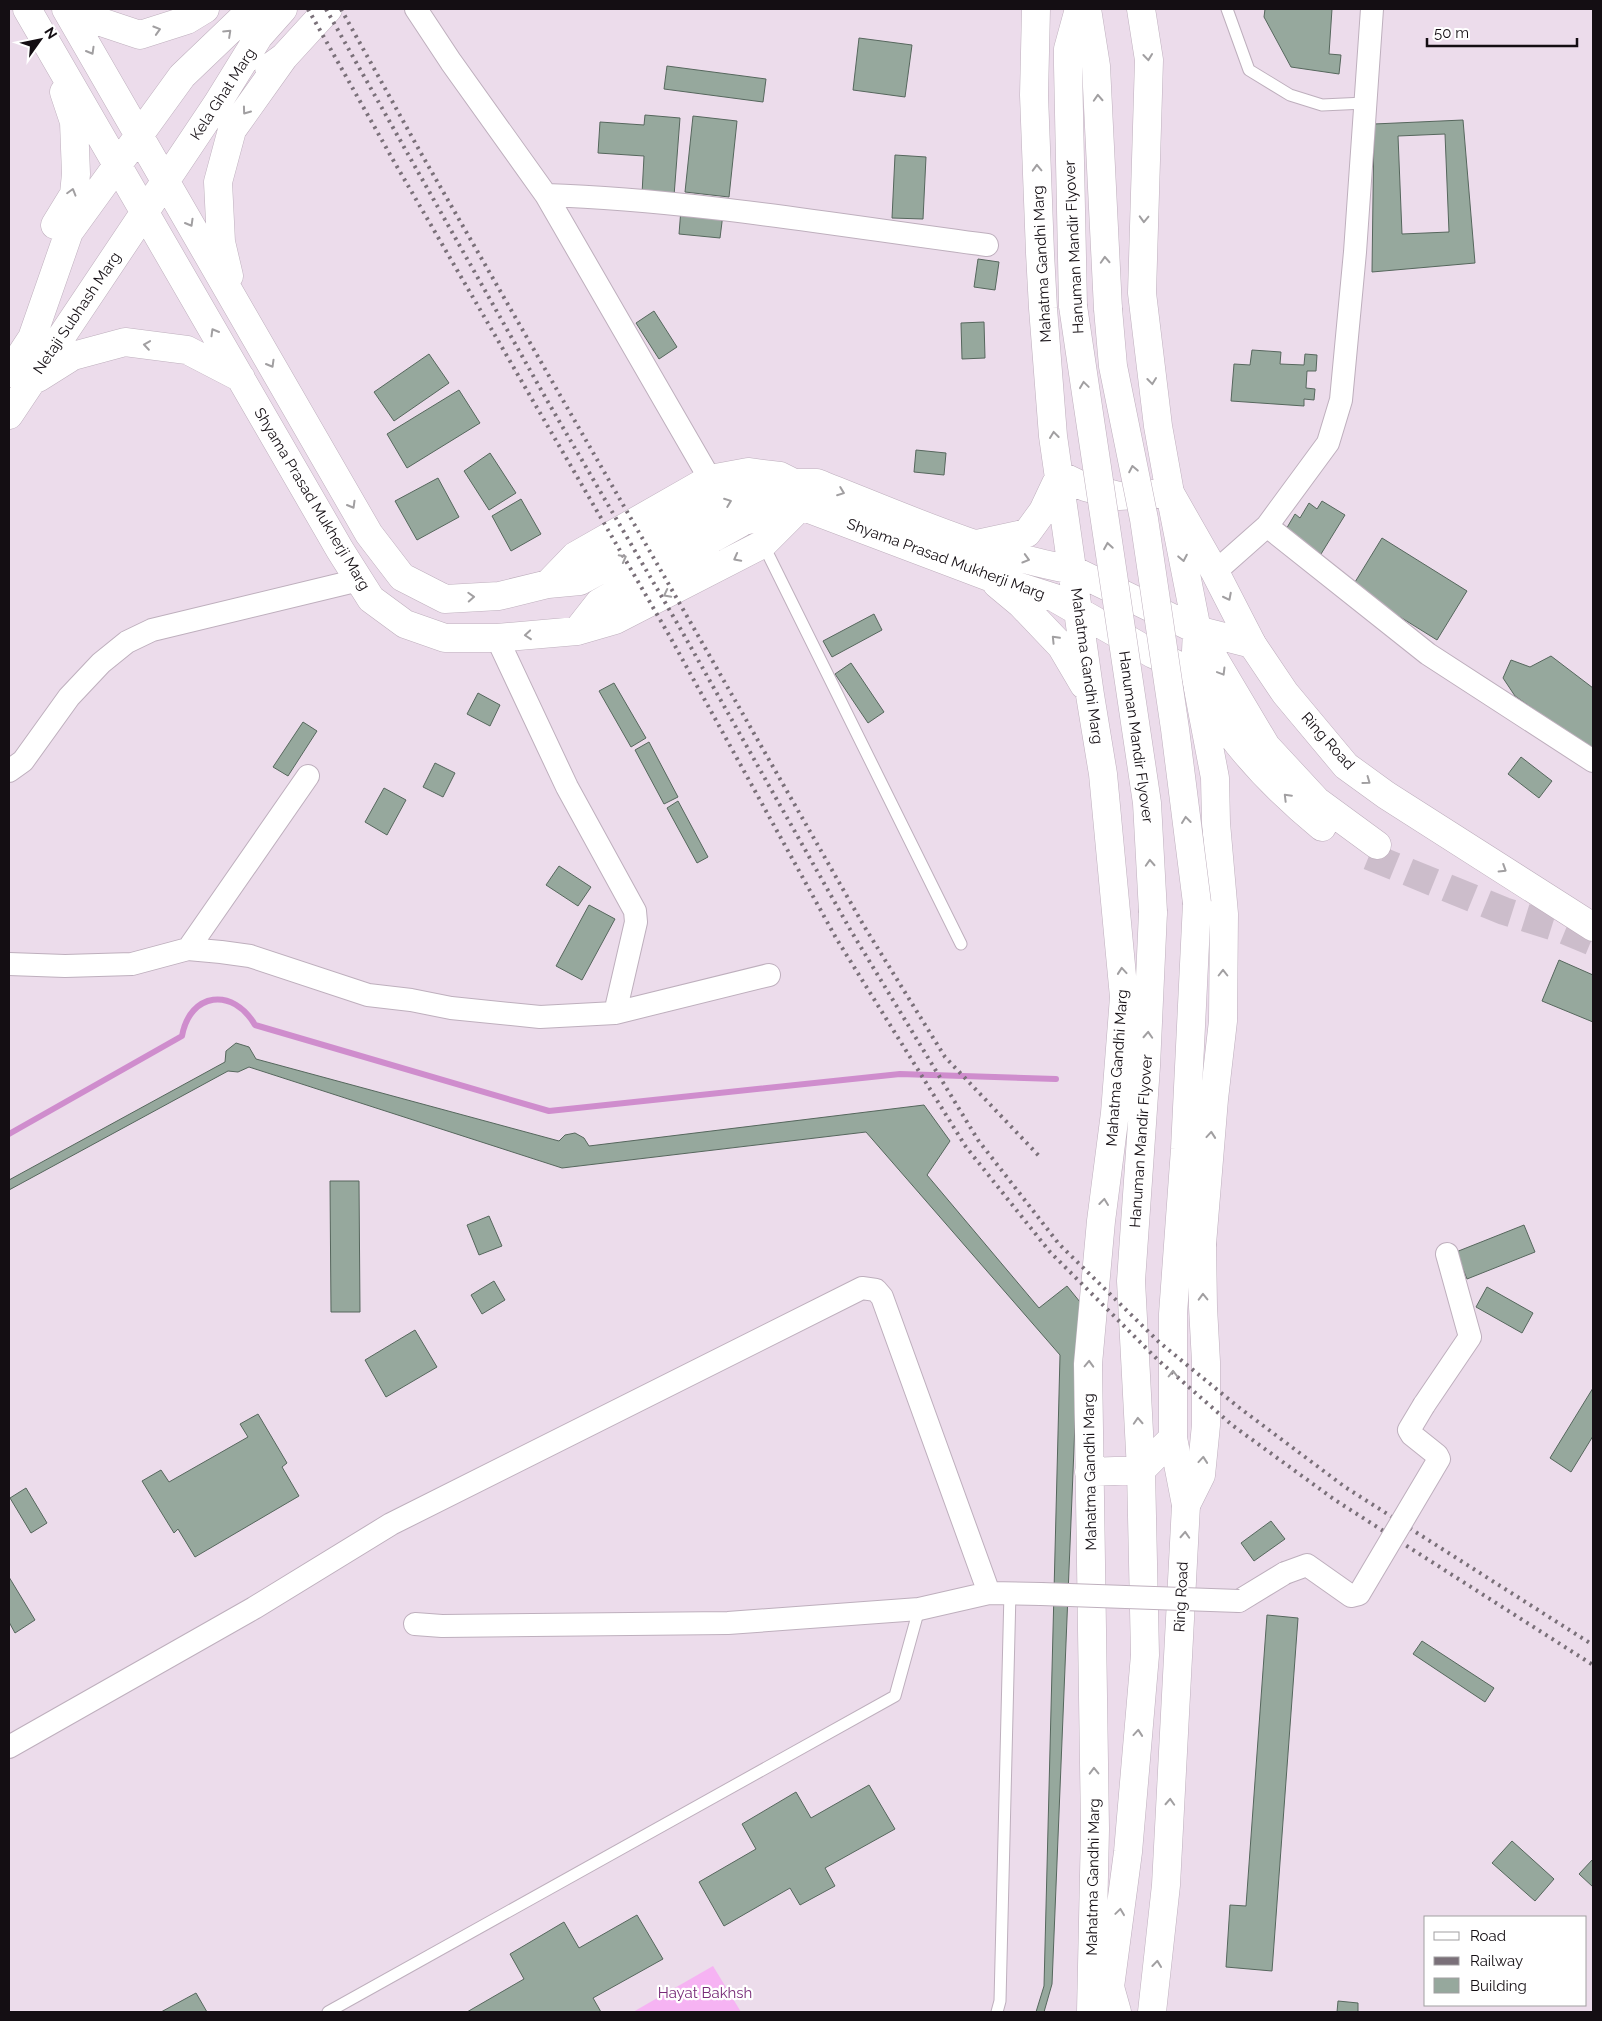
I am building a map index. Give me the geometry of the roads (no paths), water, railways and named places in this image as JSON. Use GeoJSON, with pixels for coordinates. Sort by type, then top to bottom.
{"type":"FeatureCollection","features":[{"type":"Feature","properties":{"kind":"main road"},"geometry":{"type":"LineString","coordinates":[[28,9],[118,164]]}},
{"type":"Feature","properties":{"kind":"main road"},"geometry":{"type":"LineString","coordinates":[[66,9],[139,136]]}},
{"type":"Feature","properties":{"kind":"main road"},"geometry":{"type":"LineString","coordinates":[[81,9],[92,19],[140,35],[187,20],[205,9]]}},
{"type":"Feature","properties":{"kind":"main road"},"geometry":{"type":"LineString","coordinates":[[182,76],[216,9]]}},
{"type":"Feature","properties":{"kind":"main road","name":"Kela Ghat Marg"},"geometry":{"type":"LineString","coordinates":[[139,136],[182,76],[252,9]]}},
{"type":"Feature","properties":{"kind":"main road","name":"Kela Ghat Marg"},"geometry":{"type":"LineString","coordinates":[[145,211],[217,104],[259,36],[283,9]]}},
{"type":"Feature","properties":{"kind":"main road"},"geometry":{"type":"LineString","coordinates":[[236,304],[221,242],[218,182],[232,130],[284,57],[328,9]]}},
{"type":"Feature","properties":{"kind":"main road","name":"Mahatma Gandhi Marg"},"geometry":{"type":"LineString","coordinates":[[1036,9],[1034,95],[1043,308],[1053,436],[1103,774],[1124,997],[1115,1113],[1088,1364],[1095,1829],[1091,2012]]}},
{"type":"Feature","properties":{"kind":"main road","name":"Hanuman Mandir Flyover"},"geometry":{"type":"LineString","coordinates":[[1079,9],[1068,49],[1073,306],[1147,803],[1153,912],[1146,1066],[1131,1282],[1141,1470]]}},
{"type":"Feature","properties":{"kind":"main road","name":"Hanuman Mandir Flyover"},"geometry":{"type":"LineString","coordinates":[[1087,9],[1096,66],[1108,309],[1113,366],[1144,519],[1175,730],[1197,903],[1183,1182]]}},
{"type":"Feature","properties":{"kind":"main road"},"geometry":{"type":"LineString","coordinates":[[1141,9],[1150,60],[1142,293],[1158,426],[1197,630],[1195,673],[1215,778],[1216,823],[1224,914],[1223,1021],[1214,1099],[1202,1244],[1206,1425],[1201,1475],[1186,1505]]}},
{"type":"Feature","properties":{"kind":"main road"},"geometry":{"type":"LineString","coordinates":[[32,338],[52,231],[74,194],[76,174],[74,122],[46,41]]}},
{"type":"Feature","properties":{"kind":"main road"},"geometry":{"type":"LineString","coordinates":[[217,104],[284,57]]}},
{"type":"Feature","properties":{"kind":"main road","name":"Netaji Subhash Marg"},"geometry":{"type":"LineString","coordinates":[[9,415],[32,338],[69,232],[139,136]]}},
{"type":"Feature","properties":{"kind":"main road","name":"Shyama Prasad Mukherji Marg"},"geometry":{"type":"LineString","coordinates":[[139,136],[368,534],[402,577],[445,599],[498,596],[548,584],[580,581],[722,504],[749,494],[797,494]]}},
{"type":"Feature","properties":{"kind":"main road","name":"Shyama Prasad Mukherji Marg"},"geometry":{"type":"LineString","coordinates":[[118,164],[359,580],[371,599],[405,624],[445,638],[497,638],[577,631],[615,620],[763,544],[797,494]]}},
{"type":"Feature","properties":{"kind":"main road","name":"Netaji Subhash Marg"},"geometry":{"type":"LineString","coordinates":[[19,378],[145,211]]}},
{"type":"Feature","properties":{"kind":"main road"},"geometry":{"type":"LineString","coordinates":[[19,378],[73,356],[125,342],[187,350],[241,378]]}},
{"type":"Feature","properties":{"kind":"main road","name":"Shyama Prasad Mukherji Marg"},"geometry":{"type":"LineString","coordinates":[[548,584],[575,556],[710,479],[748,472],[780,476],[797,494],[989,577],[1056,598],[1153,654],[1195,673]]}},
{"type":"Feature","properties":{"kind":"main road"},"geometry":{"type":"LineString","coordinates":[[976,545],[1027,533],[1043,512],[1060,475],[1085,488],[1119,496],[1170,493]]}},
{"type":"Feature","properties":{"kind":"main road","name":"Shyama Prasad Mukherji Marg"},"geometry":{"type":"LineString","coordinates":[[577,631],[599,603],[744,521],[818,483],[976,545],[1050,566],[1073,570],[1197,630],[1252,644]]}},
{"type":"Feature","properties":{"kind":"main road","name":"Ring Road"},"geometry":{"type":"LineString","coordinates":[[1170,493],[1215,572],[1252,644],[1285,692],[1346,766],[1386,796],[1593,927]]}},
{"type":"Feature","properties":{"kind":"main road"},"geometry":{"type":"LineString","coordinates":[[989,577],[1021,604],[1061,646],[1090,695]]}},
{"type":"Feature","properties":{"kind":"main road"},"geometry":{"type":"LineString","coordinates":[[1195,673],[1230,733],[1288,800],[1330,833],[1373,850],[1317,801],[1266,746],[1197,630]]}},
{"type":"Feature","properties":{"kind":"main road"},"geometry":{"type":"LineString","coordinates":[[1183,1182],[1202,1244]]}},
{"type":"Feature","properties":{"kind":"main road","name":"Ring Road"},"geometry":{"type":"LineString","coordinates":[[1152,2012],[1166,1884],[1186,1505],[1173,1438],[1173,1314],[1183,1182]]}},
{"type":"Feature","properties":{"kind":"main road"},"geometry":{"type":"LineString","coordinates":[[1089,1472],[1141,1470],[1173,1438]]}},
{"type":"Feature","properties":{"kind":"main road","name":"Mahatma Gandhi Marg"},"geometry":{"type":"LineString","coordinates":[[1110,2004],[1128,1852],[1145,1656],[1141,1470]]}},
{"type":"Feature","properties":{"kind":"street"},"geometry":{"type":"LineString","coordinates":[[416,9],[546,196],[710,479]]}},
{"type":"Feature","properties":{"kind":"street"},"geometry":{"type":"LineString","coordinates":[[1215,572],[1267,526],[1328,443],[1341,400],[1355,252],[1372,9]]}},
{"type":"Feature","properties":{"kind":"street"},"geometry":{"type":"LineString","coordinates":[[546,196],[622,199],[988,245]]}},
{"type":"Feature","properties":{"kind":"street"},"geometry":{"type":"LineString","coordinates":[[1267,526],[1428,654],[1593,760]]}},
{"type":"Feature","properties":{"kind":"street"},"geometry":{"type":"LineString","coordinates":[[9,772],[23,761],[69,697],[101,663],[126,642],[152,630],[359,580]]}},
{"type":"Feature","properties":{"kind":"street"},"geometry":{"type":"LineString","coordinates":[[497,638],[567,787],[635,911],[636,922],[615,1013]]}},
{"type":"Feature","properties":{"kind":"street"},"geometry":{"type":"LineString","coordinates":[[188,949],[308,776]]}},
{"type":"Feature","properties":{"kind":"street"},"geometry":{"type":"LineString","coordinates":[[9,964],[65,966],[132,964],[188,949],[250,956],[368,995],[411,1000],[451,1008],[540,1017],[615,1013],[769,974]]}},
{"type":"Feature","properties":{"kind":"street"},"geometry":{"type":"LineString","coordinates":[[415,1624],[442,1626],[728,1623],[919,1609],[1000,1593],[1239,1601],[1285,1573],[1307,1565],[1351,1596],[1359,1594],[1439,1459],[1437,1455],[1412,1435],[1409,1430],[1470,1336],[1447,1254]]}},
{"type":"Feature","properties":{"kind":"street"},"geometry":{"type":"LineString","coordinates":[[9,1747],[254,1608],[391,1524],[862,1288],[876,1290],[882,1297],[1000,1593]]}},
{"type":"Feature","properties":{"kind":"lane"},"geometry":{"type":"LineString","coordinates":[[1227,9],[1249,70],[1290,95],[1322,105],[1366,104]]}},
{"type":"Feature","properties":{"kind":"lane"},"geometry":{"type":"LineString","coordinates":[[763,544],[961,944]]}},
{"type":"Feature","properties":{"kind":"lane"},"geometry":{"type":"LineString","coordinates":[[997,2012],[1000,2002],[1000,1593]]}},
{"type":"Feature","properties":{"kind":"lane"},"geometry":{"type":"LineString","coordinates":[[328,2012],[895,1696],[919,1609]]}},
{"type":"Feature","properties":{"kind":"waterway"},"geometry":{"type":"LineString","coordinates":[[9,1134],[182,1036],[187,1021],[194,1010],[203,1003],[213,1000],[224,1000],[235,1004],[246,1013],[255,1025],[549,1111],[900,1074],[1056,1079]]}},
{"type":"Feature","properties":{"kind":"tunnel"},"geometry":{"type":"LineString","coordinates":[[1369,856],[1504,911],[1564,930],[1593,942]]}},
{"type":"Feature","properties":{"kind":"railway"},"geometry":{"type":"LineString","coordinates":[[308,9],[392,158],[669,635],[836,938],[966,1147],[1050,1252],[1158,1360],[1232,1425],[1335,1500],[1593,1665]]}},
{"type":"Feature","properties":{"kind":"railway"},"geometry":{"type":"LineString","coordinates":[[326,9],[548,402],[680,628],[851,931],[978,1140],[1059,1244],[1159,1342],[1237,1406],[1345,1487],[1593,1645]]}},
{"type":"Feature","properties":{"kind":"railway"},"geometry":{"type":"LineString","coordinates":[[341,9],[422,155],[864,926],[945,1057],[1041,1158]]}},
{"type":"Feature","properties":{"kind":"park label","name":"Hayat Bakhsh"},"geometry":{"type":"Point","coordinates":[705,1993]}}]}
